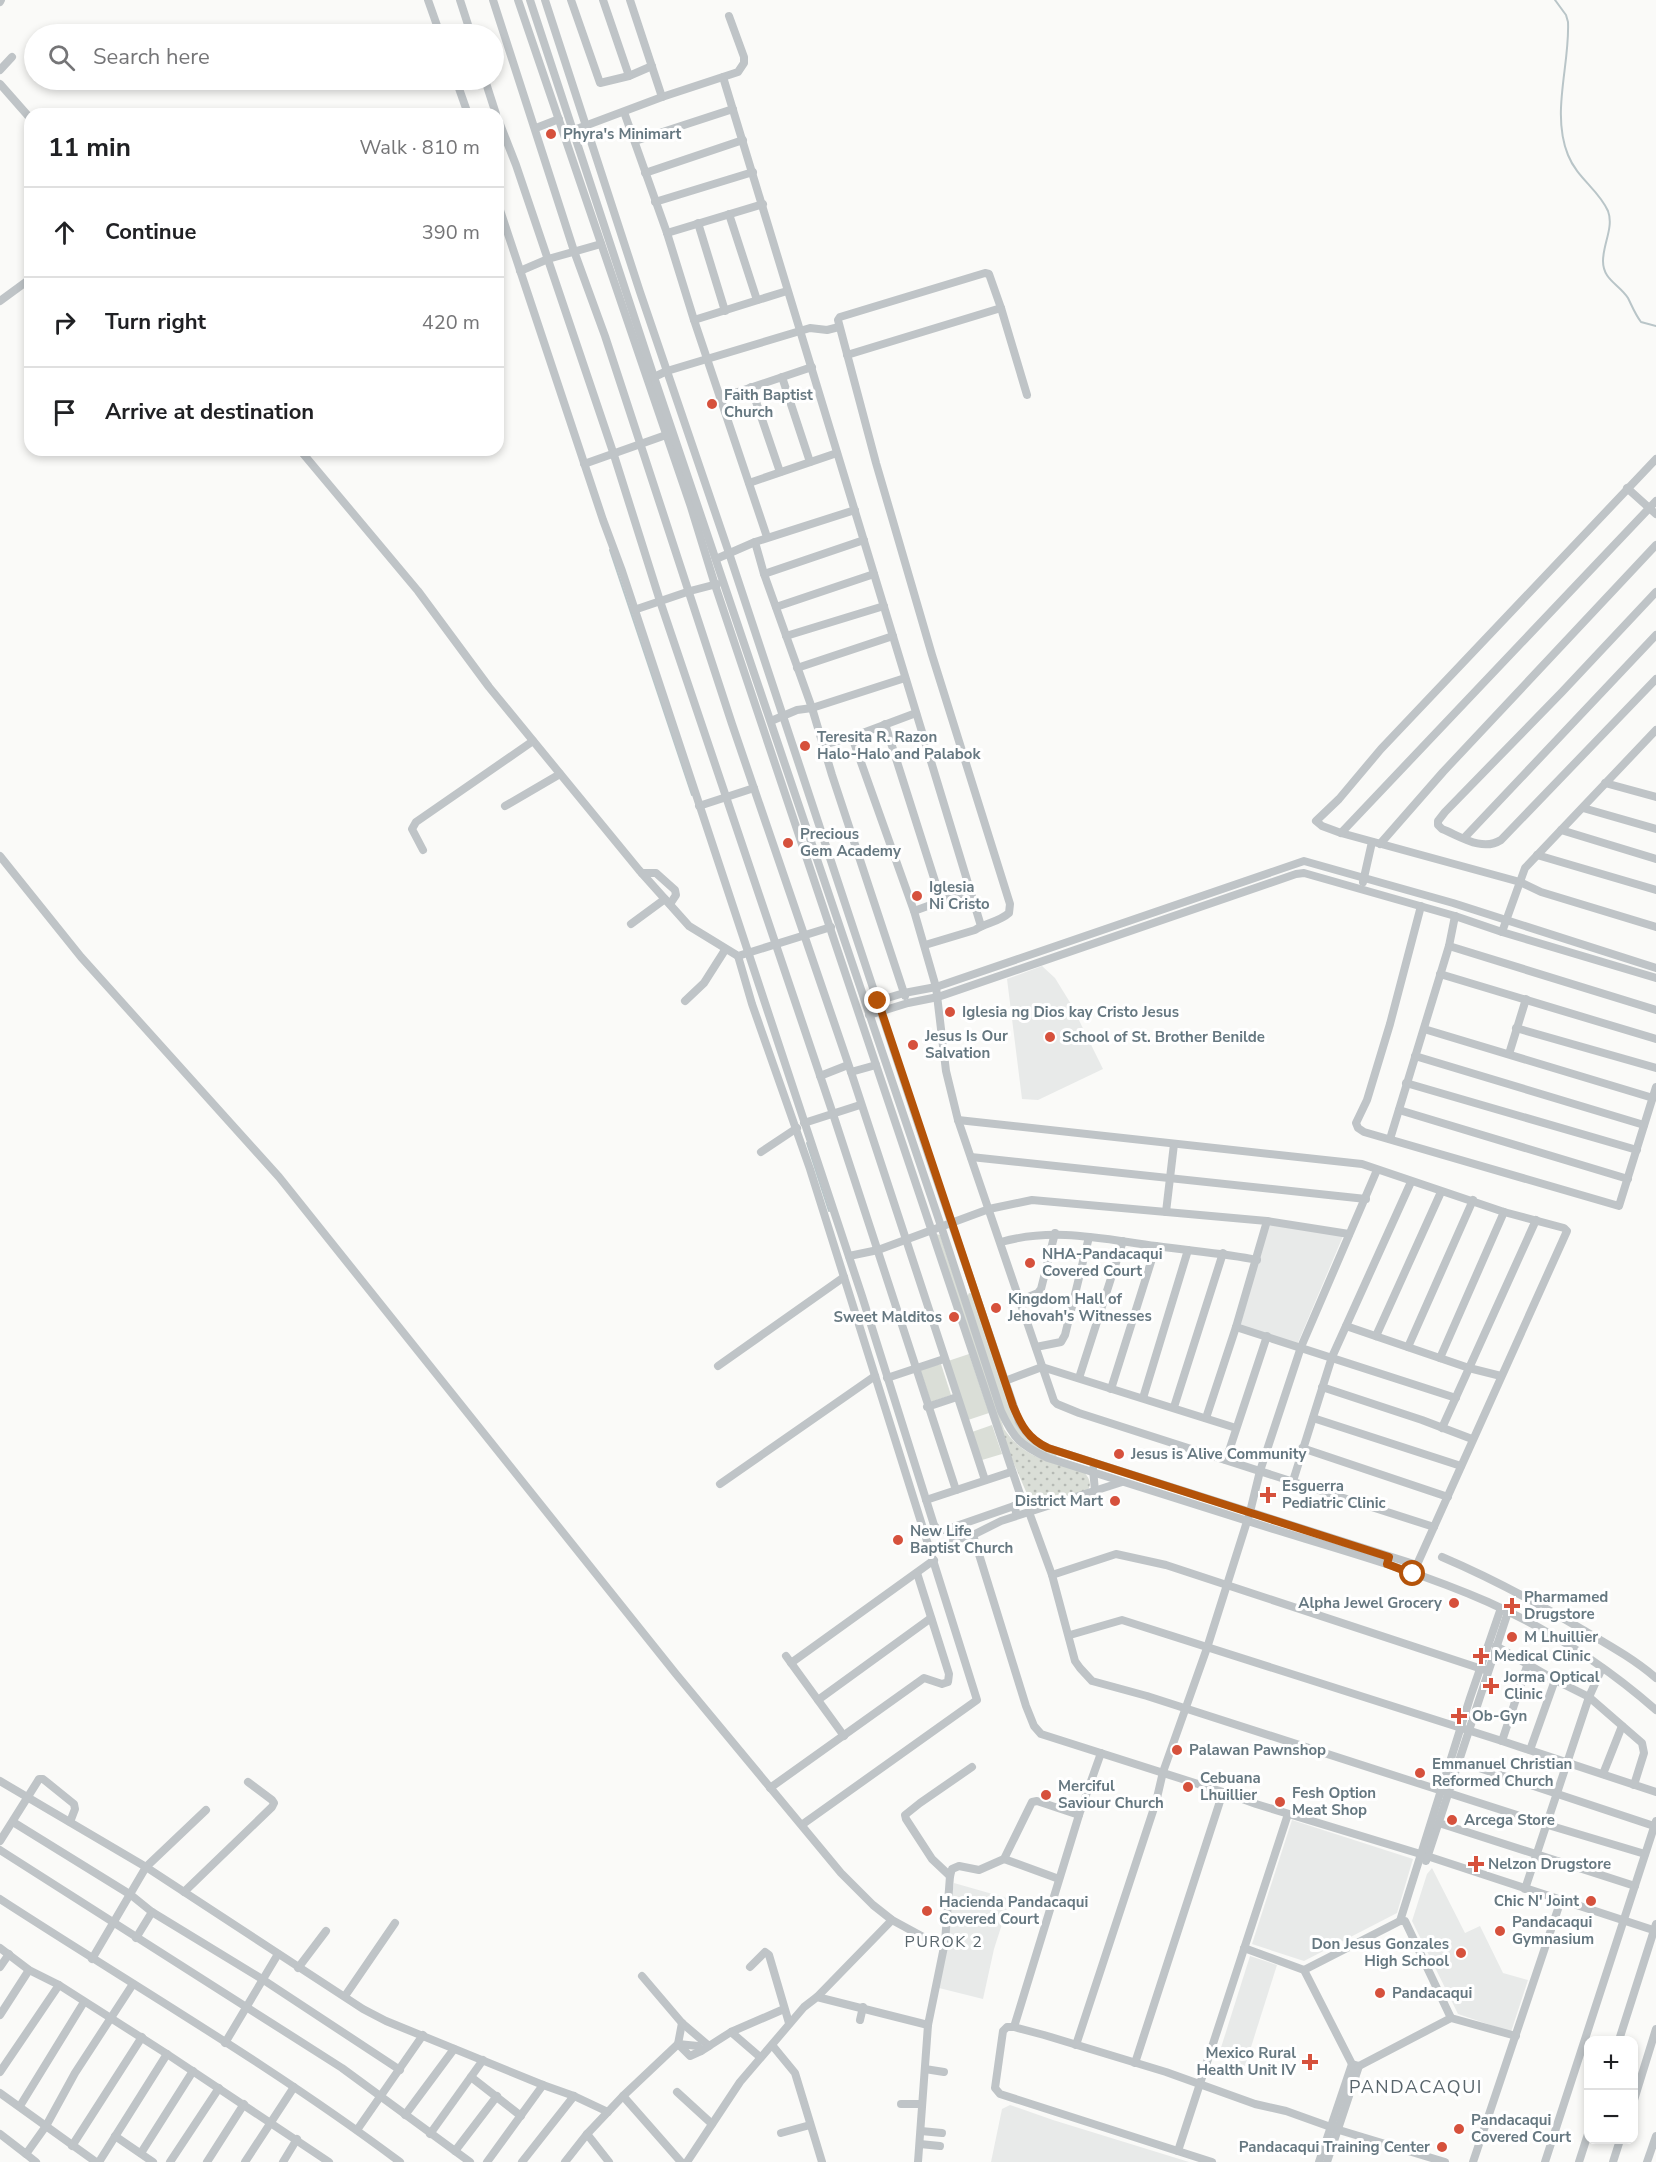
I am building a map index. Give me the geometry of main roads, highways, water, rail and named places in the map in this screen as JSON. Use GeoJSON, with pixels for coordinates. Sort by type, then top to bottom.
{"type":"FeatureCollection","features":[{"type":"Feature","properties":{"kind":"waterway"},"geometry":{"type":"LineString","coordinates":[[1555,0],[1566,15],[1568,22],[1561,106],[1563,139],[1572,163],[1604,204],[1610,217],[1603,255],[1606,273],[1628,298],[1641,322],[1656,326]]}},
{"type":"Feature","properties":{"kind":"waterway"},"geometry":{"type":"LineString","coordinates":[[610,550],[692,795]]}},
{"type":"Feature","properties":{"kind":"waterway"},"geometry":{"type":"LineString","coordinates":[[807,1143],[829,1211]]}},
{"type":"Feature","properties":{"kind":"place","name":"Phyra's Minimart"},"geometry":{"type":"Point","coordinates":[551,134]}},
{"type":"Feature","properties":{"kind":"place","name":"Faith Baptist Church"},"geometry":{"type":"Point","coordinates":[712,404]}},
{"type":"Feature","properties":{"kind":"place","name":"Teresita R. Razon Halo-Halo and Palabok"},"geometry":{"type":"Point","coordinates":[805,746]}},
{"type":"Feature","properties":{"kind":"place","name":"Precious Gem Academy"},"geometry":{"type":"Point","coordinates":[788,843]}},
{"type":"Feature","properties":{"kind":"place","name":"Iglesia Ni Cristo"},"geometry":{"type":"Point","coordinates":[917,896]}},
{"type":"Feature","properties":{"kind":"place","name":"Iglesia ng Dios kay Cristo Jesus"},"geometry":{"type":"Point","coordinates":[950,1012]}},
{"type":"Feature","properties":{"kind":"place","name":"School of St. Brother Benilde"},"geometry":{"type":"Point","coordinates":[1050,1037]}},
{"type":"Feature","properties":{"kind":"place","name":"Jesus Is Our Salvation"},"geometry":{"type":"Point","coordinates":[913,1045]}},
{"type":"Feature","properties":{"kind":"place","name":"NHA-Pandacaqui Covered Court"},"geometry":{"type":"Point","coordinates":[1030,1263]}},
{"type":"Feature","properties":{"kind":"place","name":"Kingdom Hall of Jehovah's Witnesses"},"geometry":{"type":"Point","coordinates":[996,1308]}},
{"type":"Feature","properties":{"kind":"place","name":"Sweet Malditos"},"geometry":{"type":"Point","coordinates":[954,1317]}},
{"type":"Feature","properties":{"kind":"place","name":"Jesus is Alive Community"},"geometry":{"type":"Point","coordinates":[1119,1454]}},
{"type":"Feature","properties":{"kind":"place","name":"Esguerra Pediatric Clinic"},"geometry":{"type":"Point","coordinates":[1268,1495]}},
{"type":"Feature","properties":{"kind":"place","name":"District Mart"},"geometry":{"type":"Point","coordinates":[1115,1501]}},
{"type":"Feature","properties":{"kind":"place","name":"New Life Baptist Church"},"geometry":{"type":"Point","coordinates":[898,1540]}},
{"type":"Feature","properties":{"kind":"place","name":"Alpha Jewel Grocery"},"geometry":{"type":"Point","coordinates":[1454,1603]}},
{"type":"Feature","properties":{"kind":"place","name":"Pharmamed Drugstore"},"geometry":{"type":"Point","coordinates":[1512,1606]}},
{"type":"Feature","properties":{"kind":"place","name":"M Lhuillier"},"geometry":{"type":"Point","coordinates":[1512,1637]}},
{"type":"Feature","properties":{"kind":"place","name":"Medical Clinic"},"geometry":{"type":"Point","coordinates":[1481,1656]}},
{"type":"Feature","properties":{"kind":"place","name":"Jorma Optical Clinic"},"geometry":{"type":"Point","coordinates":[1491,1686]}},
{"type":"Feature","properties":{"kind":"place","name":"Ob-Gyn"},"geometry":{"type":"Point","coordinates":[1459,1716]}},
{"type":"Feature","properties":{"kind":"place","name":"Palawan Pawnshop"},"geometry":{"type":"Point","coordinates":[1177,1750]}},
{"type":"Feature","properties":{"kind":"place","name":"Emmanuel Christian Reformed Church"},"geometry":{"type":"Point","coordinates":[1420,1773]}},
{"type":"Feature","properties":{"kind":"place","name":"Cebuana Lhuillier"},"geometry":{"type":"Point","coordinates":[1188,1787]}},
{"type":"Feature","properties":{"kind":"place","name":"Merciful Saviour Church"},"geometry":{"type":"Point","coordinates":[1046,1795]}},
{"type":"Feature","properties":{"kind":"place","name":"Fesh Option Meat Shop"},"geometry":{"type":"Point","coordinates":[1280,1802]}},
{"type":"Feature","properties":{"kind":"place","name":"Arcega Store"},"geometry":{"type":"Point","coordinates":[1452,1820]}},
{"type":"Feature","properties":{"kind":"place","name":"Nelzon Drugstore"},"geometry":{"type":"Point","coordinates":[1476,1864]}},
{"type":"Feature","properties":{"kind":"place","name":"Chic N' Joint"},"geometry":{"type":"Point","coordinates":[1591,1901]}},
{"type":"Feature","properties":{"kind":"place","name":"Hacienda Pandacaqui Covered Court"},"geometry":{"type":"Point","coordinates":[927,1911]}},
{"type":"Feature","properties":{"kind":"place","name":"Pandacaqui Gymnasium"},"geometry":{"type":"Point","coordinates":[1500,1931]}},
{"type":"Feature","properties":{"kind":"place","name":"Don Jesus Gonzales High School"},"geometry":{"type":"Point","coordinates":[1461,1953]}},
{"type":"Feature","properties":{"kind":"place","name":"Pandacaqui"},"geometry":{"type":"Point","coordinates":[1380,1993]}},
{"type":"Feature","properties":{"kind":"place","name":"Mexico Rural Health Unit IV"},"geometry":{"type":"Point","coordinates":[1310,2062]}},
{"type":"Feature","properties":{"kind":"place","name":"Pandacaqui Covered Court"},"geometry":{"type":"Point","coordinates":[1459,2129]}},
{"type":"Feature","properties":{"kind":"place","name":"Pandacaqui Training Center"},"geometry":{"type":"Point","coordinates":[1442,2147]}},
{"type":"Feature","properties":{"kind":"district","name":"PUROK 2"},"geometry":{"type":"Point","coordinates":[944,1942]}},
{"type":"Feature","properties":{"kind":"district","name":"PANDACAQUI"},"geometry":{"type":"Point","coordinates":[1416,2087]}}]}
